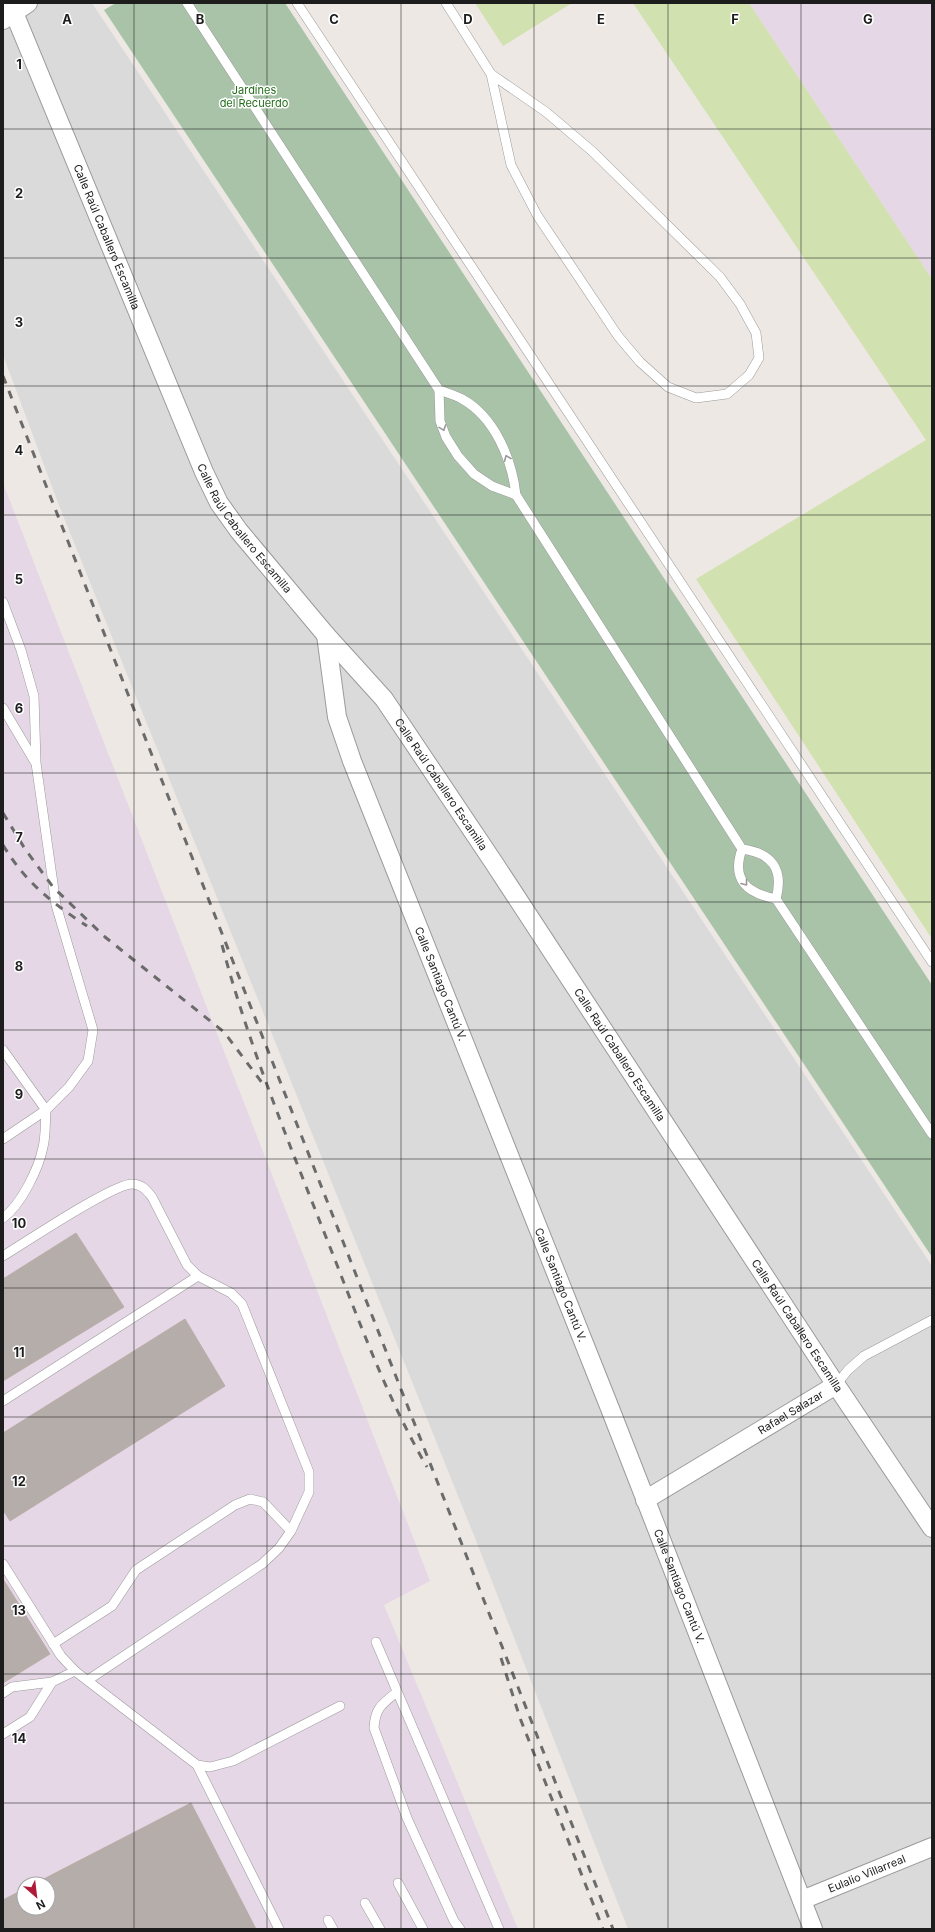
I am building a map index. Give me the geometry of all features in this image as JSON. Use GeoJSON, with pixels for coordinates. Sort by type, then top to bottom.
{"type":"FeatureCollection","features":[{"type":"Feature","properties":{"kind":"street","name":"Calle Raúl Caballero Escamilla"},"geometry":{"type":"LineString","coordinates":[[14,9],[207,478],[219,502],[239,531],[326,635],[384,699],[494,863],[836,1385],[932,1528]]}},
{"type":"Feature","properties":{"kind":"street","name":"Calle Santiago Cantú V."},"geometry":{"type":"LineString","coordinates":[[326,635],[337,717],[352,761],[608,1404],[813,1929]]}},
{"type":"Feature","properties":{"kind":"street","name":"Rafael Salazar"},"geometry":{"type":"LineString","coordinates":[[645,1500],[836,1385]]}},
{"type":"Feature","properties":{"kind":"street","name":"Eulalio Villarreal"},"geometry":{"type":"LineString","coordinates":[[802,1900],[932,1847]]}},
{"type":"Feature","properties":{"kind":"lane"},"geometry":{"type":"LineString","coordinates":[[187,3],[439,390],[440,421],[446,437],[458,456],[474,474],[492,486],[516,495]]}},
{"type":"Feature","properties":{"kind":"lane"},"geometry":{"type":"LineString","coordinates":[[297,3],[932,962]]}},
{"type":"Feature","properties":{"kind":"lane"},"geometry":{"type":"LineString","coordinates":[[446,3],[491,74],[511,165],[537,215],[618,336],[640,362],[668,387],[696,398],[727,394],[749,375],[759,358],[756,333],[736,298],[720,277],[592,151],[546,112],[491,74]]}},
{"type":"Feature","properties":{"kind":"lane"},"geometry":{"type":"LineString","coordinates":[[439,390],[463,399],[482,414],[496,434],[508,456],[514,475],[516,495],[742,849],[762,854],[772,862],[778,872],[780,885],[776,899]]}},
{"type":"Feature","properties":{"kind":"lane"},"geometry":{"type":"LineString","coordinates":[[3,602],[21,650],[34,696],[36,763],[56,905],[92,1030],[88,1061],[69,1087],[46,1110],[3,1139]]}},
{"type":"Feature","properties":{"kind":"lane"},"geometry":{"type":"LineString","coordinates":[[3,708],[36,763]]}},
{"type":"Feature","properties":{"kind":"lane"},"geometry":{"type":"LineString","coordinates":[[742,849],[738,860],[738,872],[743,883],[754,893],[776,899],[932,1134]]}},
{"type":"Feature","properties":{"kind":"lane"},"geometry":{"type":"LineString","coordinates":[[3,1050],[46,1110],[43,1147],[34,1174],[21,1198],[3,1218]]}},
{"type":"Feature","properties":{"kind":"lane"},"geometry":{"type":"LineString","coordinates":[[3,1256],[116,1189],[131,1184],[144,1187],[152,1197],[178,1251],[187,1265],[198,1276],[231,1293],[242,1304],[309,1472],[308,1492],[291,1531],[279,1548],[262,1564],[88,1680]]}},
{"type":"Feature","properties":{"kind":"lane"},"geometry":{"type":"LineString","coordinates":[[3,1401],[198,1276]]}},
{"type":"Feature","properties":{"kind":"lane","name":"Rafael Salazar"},"geometry":{"type":"LineString","coordinates":[[836,1385],[848,1370],[864,1356],[932,1320]]}},
{"type":"Feature","properties":{"kind":"lane"},"geometry":{"type":"LineString","coordinates":[[53,1644],[112,1606],[136,1570],[235,1505],[250,1499],[263,1502],[291,1531]]}},
{"type":"Feature","properties":{"kind":"lane"},"geometry":{"type":"LineString","coordinates":[[3,1564],[61,1656],[75,1671],[196,1765],[279,1929]]}},
{"type":"Feature","properties":{"kind":"lane"},"geometry":{"type":"LineString","coordinates":[[376,1642],[499,1929]]}},
{"type":"Feature","properties":{"kind":"lane"},"geometry":{"type":"LineString","coordinates":[[3,1693],[12,1687],[52,1682],[75,1671]]}},
{"type":"Feature","properties":{"kind":"lane"},"geometry":{"type":"LineString","coordinates":[[3,1734],[30,1718],[52,1682]]}},
{"type":"Feature","properties":{"kind":"lane"},"geometry":{"type":"LineString","coordinates":[[397,1692],[382,1704],[375,1715],[374,1728],[407,1818],[454,1921],[460,1929]]}},
{"type":"Feature","properties":{"kind":"lane"},"geometry":{"type":"LineString","coordinates":[[196,1765],[210,1767],[233,1761],[340,1706]]}},
{"type":"Feature","properties":{"kind":"lane"},"geometry":{"type":"LineString","coordinates":[[398,1883],[423,1929]]}},
{"type":"Feature","properties":{"kind":"lane"},"geometry":{"type":"LineString","coordinates":[[365,1903],[380,1929]]}},
{"type":"Feature","properties":{"kind":"lane"},"geometry":{"type":"LineString","coordinates":[[328,1920],[333,1929]]}},
{"type":"Feature","properties":{"kind":"shaded area"},"geometry":{"type":"Polygon","coordinates":[[[3,3],[92,3],[932,1266],[932,1929],[628,1929],[475,1538],[60,508],[3,355],[3,3]]]}},
{"type":"Feature","properties":{"kind":"shaded area"},"geometry":{"type":"Polygon","coordinates":[[[749,3],[932,3],[932,279],[749,3]]]}},
{"type":"Feature","properties":{"kind":"shaded area"},"geometry":{"type":"Polygon","coordinates":[[[3,483],[430,1581],[384,1605],[518,1929],[3,1929],[3,483]]]}},
{"type":"Feature","properties":{"kind":"green space","name":"Jardínes del Recuerdo"},"geometry":{"type":"Polygon","coordinates":[[[116,3],[285,3],[932,985],[932,1257],[104,10],[116,3]]]}},
{"type":"Feature","properties":{"kind":"green space"},"geometry":{"type":"Polygon","coordinates":[[[475,3],[572,3],[503,46],[475,3]]]}},
{"type":"Feature","properties":{"kind":"green space"},"geometry":{"type":"Polygon","coordinates":[[[633,3],[749,3],[932,279],[932,939],[696,579],[926,440],[633,3]]]}},
{"type":"Feature","properties":{"kind":"building"},"geometry":{"type":"Polygon","coordinates":[[[76,1233],[124,1307],[3,1381],[3,1279],[76,1233]]]}},
{"type":"Feature","properties":{"kind":"building"},"geometry":{"type":"Polygon","coordinates":[[[185,1319],[225,1386],[10,1521],[3,1510],[3,1433],[185,1319]]]}},
{"type":"Feature","properties":{"kind":"building"},"geometry":{"type":"Polygon","coordinates":[[[3,1579],[50,1654],[3,1683],[3,1579]]]}},
{"type":"Feature","properties":{"kind":"building"},"geometry":{"type":"Polygon","coordinates":[[[191,1803],[256,1929],[3,1929],[3,1900],[16,1893],[16,1916],[56,1916],[56,1876],[50,1876],[191,1803]]]}},
{"type":"Feature","properties":{"kind":"railway"},"geometry":{"type":"LineString","coordinates":[[3,376],[613,1929]]}},
{"type":"Feature","properties":{"kind":"railway"},"geometry":{"type":"LineString","coordinates":[[3,813],[25,849],[53,887],[105,937],[224,1032],[266,1088]]}},
{"type":"Feature","properties":{"kind":"railway"},"geometry":{"type":"LineString","coordinates":[[3,845],[20,870],[40,891],[62,909],[87,926]]}},
{"type":"Feature","properties":{"kind":"railway"},"geometry":{"type":"LineString","coordinates":[[222,945],[232,982],[269,1090],[359,1322],[397,1410],[427,1467]]}},
{"type":"Feature","properties":{"kind":"railway"},"geometry":{"type":"LineString","coordinates":[[501,1658],[520,1718],[603,1929]]}}]}
